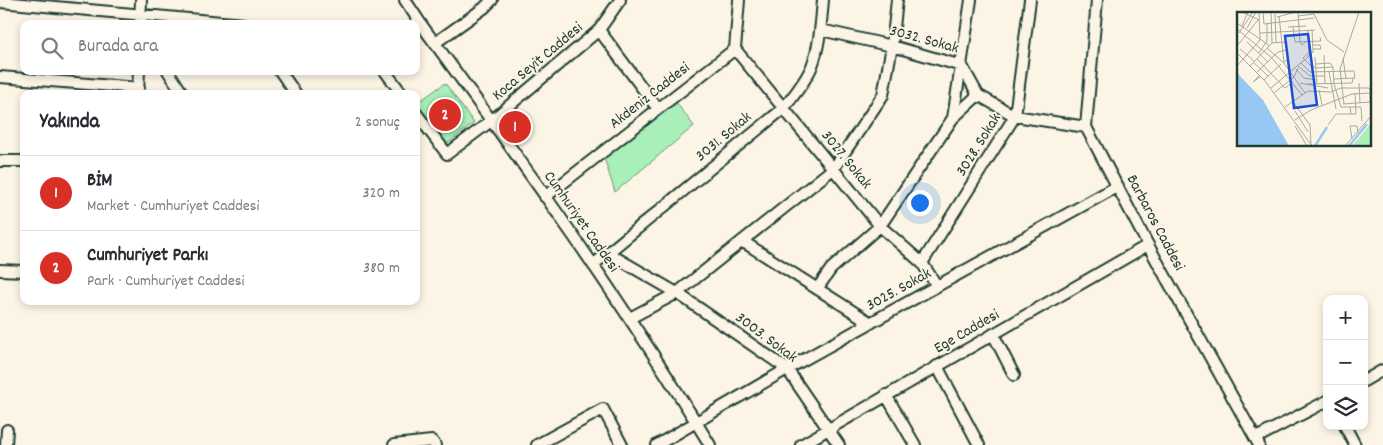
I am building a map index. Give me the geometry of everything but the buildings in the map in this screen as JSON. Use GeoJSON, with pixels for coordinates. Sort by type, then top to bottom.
{"type":"FeatureCollection","features":[{"type":"Feature","properties":{"kind":"street"},"geometry":{"type":"LineString","coordinates":[[140,19],[141,0]]}},
{"type":"Feature","properties":{"kind":"street","name":"Cumhuriyet Caddesi"},"geometry":{"type":"LineString","coordinates":[[405,0],[416,20]]}},
{"type":"Feature","properties":{"kind":"street"},"geometry":{"type":"LineString","coordinates":[[435,43],[484,8],[492,0]]}},
{"type":"Feature","properties":{"kind":"street","name":"Koca Seyit Caddesi"},"geometry":{"type":"LineString","coordinates":[[420,118],[447,154],[491,121],[599,30],[620,0]]}},
{"type":"Feature","properties":{"kind":"street"},"geometry":{"type":"LineString","coordinates":[[734,49],[740,0]]}},
{"type":"Feature","properties":{"kind":"street","name":"3031. Sokak"},"geometry":{"type":"LineString","coordinates":[[593,265],[784,108],[800,87],[812,66],[821,30],[823,0]]}},
{"type":"Feature","properties":{"kind":"street"},"geometry":{"type":"LineString","coordinates":[[630,318],[677,292],[834,168],[883,95],[892,46],[897,0]]}},
{"type":"Feature","properties":{"kind":"street"},"geometry":{"type":"LineString","coordinates":[[954,118],[971,0]]}},
{"type":"Feature","properties":{"kind":"street","name":"3028. Sokak"},"geometry":{"type":"LineString","coordinates":[[922,263],[1015,116],[1030,0]]}},
{"type":"Feature","properties":{"kind":"street"},"geometry":{"type":"LineString","coordinates":[[817,289],[831,269],[880,226],[954,118],[978,95],[1015,116],[1086,127],[1097,0]]}},
{"type":"Feature","properties":{"kind":"street"},"geometry":{"type":"LineString","coordinates":[[0,2],[161,20]]}},
{"type":"Feature","properties":{"kind":"street","name":"Cumhuriyet Caddesi"},"geometry":{"type":"LineString","coordinates":[[420,27],[435,43],[630,318],[710,445]]}},
{"type":"Feature","properties":{"kind":"street"},"geometry":{"type":"LineString","coordinates":[[599,30],[658,109]]}},
{"type":"Feature","properties":{"kind":"street","name":"3032. Sokak"},"geometry":{"type":"LineString","coordinates":[[821,30],[892,46],[962,66],[978,95]]}},
{"type":"Feature","properties":{"kind":"street","name":"3027. Sokak"},"geometry":{"type":"LineString","coordinates":[[734,49],[880,226],[922,263],[937,286]]}},
{"type":"Feature","properties":{"kind":"street","name":"Akdeniz Caddesi"},"geometry":{"type":"LineString","coordinates":[[545,197],[734,49]]}},
{"type":"Feature","properties":{"kind":"street"},"geometry":{"type":"LineString","coordinates":[[138,90],[139,75]]}},
{"type":"Feature","properties":{"kind":"street"},"geometry":{"type":"LineString","coordinates":[[171,75],[180,90]]}},
{"type":"Feature","properties":{"kind":"street"},"geometry":{"type":"LineString","coordinates":[[283,75],[293,90]]}},
{"type":"Feature","properties":{"kind":"street"},"geometry":{"type":"LineString","coordinates":[[388,75],[399,90]]}},
{"type":"Feature","properties":{"kind":"street"},"geometry":{"type":"LineString","coordinates":[[0,77],[128,90]]}},
{"type":"Feature","properties":{"kind":"street","name":"Barbaros Caddesi"},"geometry":{"type":"LineString","coordinates":[[1086,127],[1148,245],[1258,442]]}},
{"type":"Feature","properties":{"kind":"street"},"geometry":{"type":"LineString","coordinates":[[0,161],[20,162]]}},
{"type":"Feature","properties":{"kind":"street","name":"3025. Sokak"},"geometry":{"type":"LineString","coordinates":[[657,445],[787,369],[1118,186]]}},
{"type":"Feature","properties":{"kind":"street"},"geometry":{"type":"LineString","coordinates":[[742,241],[871,323]]}},
{"type":"Feature","properties":{"kind":"street","name":"Ege Caddesi"},"geometry":{"type":"LineString","coordinates":[[801,445],[1148,245]]}},
{"type":"Feature","properties":{"kind":"street","name":"3003. Sokak"},"geometry":{"type":"LineString","coordinates":[[608,253],[677,292],[787,369],[839,445]]}},
{"type":"Feature","properties":{"kind":"street"},"geometry":{"type":"LineString","coordinates":[[0,270],[20,271]]}},
{"type":"Feature","properties":{"kind":"street"},"geometry":{"type":"LineString","coordinates":[[993,334],[1014,375]]}},
{"type":"Feature","properties":{"kind":"street"},"geometry":{"type":"LineString","coordinates":[[937,366],[980,445]]}},
{"type":"Feature","properties":{"kind":"street"},"geometry":{"type":"LineString","coordinates":[[1368,379],[1383,370]]}},
{"type":"Feature","properties":{"kind":"street"},"geometry":{"type":"LineString","coordinates":[[886,396],[915,445]]}},
{"type":"Feature","properties":{"kind":"street"},"geometry":{"type":"LineString","coordinates":[[1258,442],[1323,403]]}},
{"type":"Feature","properties":{"kind":"street"},"geometry":{"type":"LineString","coordinates":[[537,445],[602,409],[622,445]]}},
{"type":"Feature","properties":{"kind":"street"},"geometry":{"type":"LineString","coordinates":[[6,445],[7,430]]}},
{"type":"Feature","properties":{"kind":"street"},"geometry":{"type":"LineString","coordinates":[[1346,430],[1355,445]]}},
{"type":"Feature","properties":{"kind":"street"},"geometry":{"type":"LineString","coordinates":[[394,445],[433,443]]}},
{"type":"Feature","properties":{"kind":"green space"},"geometry":{"type":"Polygon","coordinates":[[[445,83],[474,123],[444,146],[420,113],[420,101],[445,83]]]}},
{"type":"Feature","properties":{"kind":"green space"},"geometry":{"type":"Polygon","coordinates":[[[675,101],[694,126],[615,192],[604,158],[675,101]]]}},
{"type":"Feature","properties":{"kind":"place","name":"Cumhuriyet Parkı"},"geometry":{"type":"Point","coordinates":[445,115]}},
{"type":"Feature","properties":{"kind":"place","name":"BİM"},"geometry":{"type":"Point","coordinates":[515,127]}}]}
